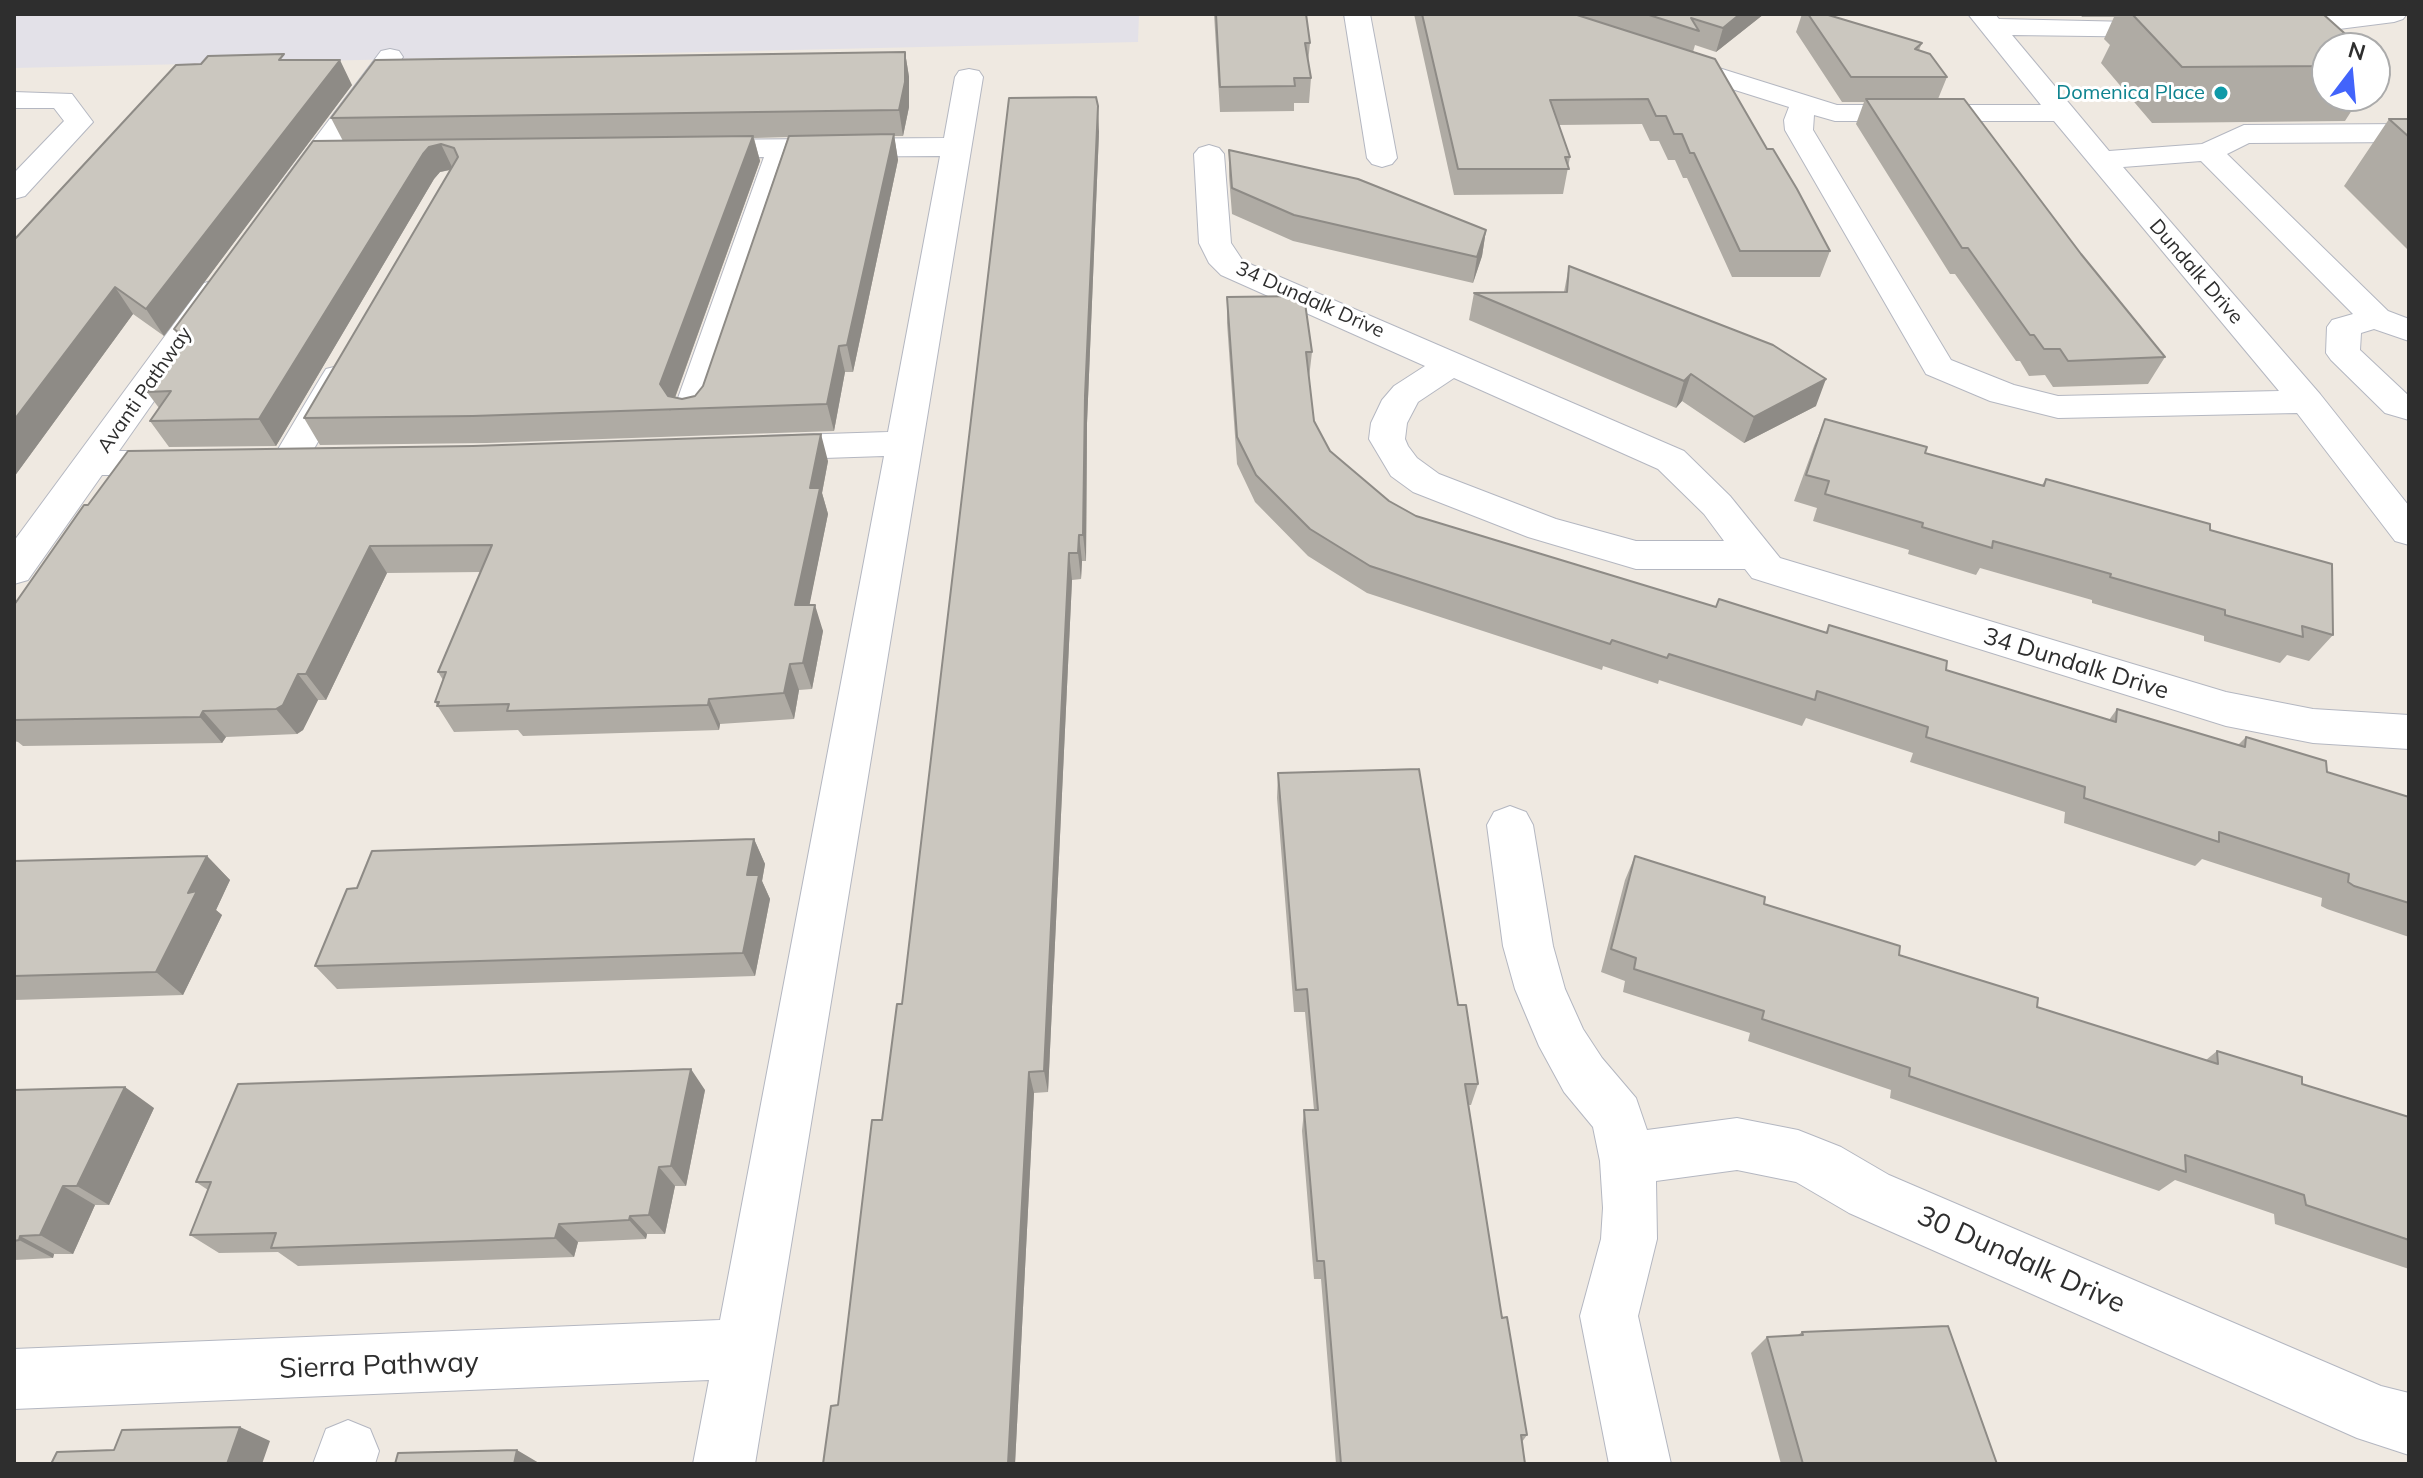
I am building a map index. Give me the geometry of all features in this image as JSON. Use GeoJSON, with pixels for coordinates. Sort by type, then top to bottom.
{"type":"FeatureCollection","features":[{"type":"Feature","properties":{"kind":"street"},"geometry":{"type":"LineString","coordinates":[[1357,14],[1382,158]]}},
{"type":"Feature","properties":{"kind":"street"},"geometry":{"type":"LineString","coordinates":[[2247,30],[2326,25],[2394,14]]}},
{"type":"Feature","properties":{"kind":"street"},"geometry":{"type":"LineString","coordinates":[[1987,21],[2188,29]]}},
{"type":"Feature","properties":{"kind":"street","name":"Dundalk Drive"},"geometry":{"type":"LineString","coordinates":[[1987,21],[2061,113],[2307,402],[2409,532]]}},
{"type":"Feature","properties":{"kind":"street"},"geometry":{"type":"LineString","coordinates":[[1653,55],[1804,105],[1847,114],[2061,113]]}},
{"type":"Feature","properties":{"kind":"street"},"geometry":{"type":"LineString","coordinates":[[272,217],[390,57]]}},
{"type":"Feature","properties":{"kind":"street"},"geometry":{"type":"LineString","coordinates":[[724,1464],[969,77]]}},
{"type":"Feature","properties":{"kind":"street"},"geometry":{"type":"LineString","coordinates":[[14,100],[62,100],[79,122],[14,190]]}},
{"type":"Feature","properties":{"kind":"street"},"geometry":{"type":"LineString","coordinates":[[1804,105],[1798,120],[1799,130],[1938,367],[2002,393],[2058,407],[2307,402]]}},
{"type":"Feature","properties":{"kind":"street"},"geometry":{"type":"LineString","coordinates":[[2208,152],[2244,134],[2409,133]]}},
{"type":"Feature","properties":{"kind":"street"},"geometry":{"type":"LineString","coordinates":[[691,412],[782,147]]}},
{"type":"Feature","properties":{"kind":"street"},"geometry":{"type":"LineString","coordinates":[[670,149],[957,147]]}},
{"type":"Feature","properties":{"kind":"street"},"geometry":{"type":"LineString","coordinates":[[2101,160],[2208,152],[2259,162]]}},
{"type":"Feature","properties":{"kind":"street"},"geometry":{"type":"LineString","coordinates":[[2208,152],[2376,318],[2409,331]]}},
{"type":"Feature","properties":{"kind":"street"},"geometry":{"type":"LineString","coordinates":[[319,155],[356,154]]}},
{"type":"Feature","properties":{"kind":"street","name":"34 Dundalk Drive"},"geometry":{"type":"LineString","coordinates":[[1209,154],[1215,243],[1225,262],[1240,273],[1271,283],[1671,460],[1706,493],[1766,568],[2226,709],[2313,726],[2409,732]]}},
{"type":"Feature","properties":{"kind":"street","name":"Avanti Pathway"},"geometry":{"type":"LineString","coordinates":[[14,570],[234,266]]}},
{"type":"Feature","properties":{"kind":"street"},"geometry":{"type":"LineString","coordinates":[[2376,318],[2344,327],[2343,353],[2398,405],[2409,409]]}},
{"type":"Feature","properties":{"kind":"street"},"geometry":{"type":"LineString","coordinates":[[335,460],[274,461],[352,354]]}},
{"type":"Feature","properties":{"kind":"street"},"geometry":{"type":"LineString","coordinates":[[1453,363],[1406,394],[1392,413],[1389,423],[1387,439],[1391,448],[1404,467],[1426,483],[1542,528],[1636,555],[1756,555]]}},
{"type":"Feature","properties":{"kind":"street"},"geometry":{"type":"LineString","coordinates":[[736,449],[906,443]]}},
{"type":"Feature","properties":{"kind":"street"},"geometry":{"type":"LineString","coordinates":[[93,463],[211,462]]}},
{"type":"Feature","properties":{"kind":"street"},"geometry":{"type":"LineString","coordinates":[[1510,825],[1528,946],[1540,989],[1570,1054],[1617,1116],[1627,1161],[1631,1208],[1629,1239],[1609,1316],[1640,1464]]}},
{"type":"Feature","properties":{"kind":"street","name":"30 Dundalk Drive"},"geometry":{"type":"LineString","coordinates":[[1627,1161],[1651,1155],[1671,1155],[1691,1148],[1737,1144],[1798,1156],[1822,1166],[1869,1194],[2379,1416],[2409,1424]]}},
{"type":"Feature","properties":{"kind":"street","name":"Sierra Pathway"},"geometry":{"type":"LineString","coordinates":[[14,1379],[744,1349]]}},
{"type":"Feature","properties":{"kind":"shaded area"},"geometry":{"type":"Polygon","coordinates":[[[14,14],[1139,14],[1138,42],[14,68],[14,14]]]}},
{"type":"Feature","properties":{"kind":"building"},"geometry":{"type":"Polygon","coordinates":[[[1216,14],[1306,14],[1310,43],[1305,43],[1311,78],[1294,78],[1295,86],[1220,87],[1216,14]]]}},
{"type":"Feature","properties":{"kind":"building"},"geometry":{"type":"Polygon","coordinates":[[[1422,14],[1574,14],[1715,59],[1767,149],[1773,149],[1797,189],[1830,251],[1740,251],[1694,153],[1690,153],[1682,134],[1674,134],[1666,116],[1656,116],[1648,99],[1550,100],[1570,157],[1565,157],[1569,169],[1458,169],[1422,14]]]}},
{"type":"Feature","properties":{"kind":"building"},"geometry":{"type":"Polygon","coordinates":[[[1646,14],[1740,14],[1723,28],[1691,18],[1699,31],[1646,14]]]}},
{"type":"Feature","properties":{"kind":"building"},"geometry":{"type":"Polygon","coordinates":[[[1808,14],[1825,14],[1922,43],[1915,49],[1930,54],[1947,77],[1851,77],[1808,14]]]}},
{"type":"Feature","properties":{"kind":"building"},"geometry":{"type":"Polygon","coordinates":[[[2132,14],[2323,14],[2343,32],[2311,32],[2311,66],[2182,67],[2132,14]]]}},
{"type":"Feature","properties":{"kind":"building"},"geometry":{"type":"Polygon","coordinates":[[[905,52],[905,82],[899,110],[331,118],[375,60],[905,52]]]}},
{"type":"Feature","properties":{"kind":"building"},"geometry":{"type":"Polygon","coordinates":[[[284,54],[279,60],[340,60],[146,309],[115,287],[14,420],[14,240],[176,65],[201,64],[208,56],[284,54]]]}},
{"type":"Feature","properties":{"kind":"building"},"geometry":{"type":"Polygon","coordinates":[[[1096,97],[1083,535],[1079,535],[1078,553],[1069,553],[1044,1071],[1029,1072],[1008,1464],[823,1464],[831,1406],[838,1405],[872,1120],[882,1120],[897,1004],[902,1004],[1009,98],[1096,97]]]}},
{"type":"Feature","properties":{"kind":"building"},"geometry":{"type":"Polygon","coordinates":[[[1866,99],[1964,99],[2081,254],[2165,357],[2068,361],[2060,349],[2044,349],[2034,335],[2030,335],[1968,248],[1962,248],[1866,99]]]}},
{"type":"Feature","properties":{"kind":"building"},"geometry":{"type":"Polygon","coordinates":[[[2389,119],[2409,119],[2409,137],[2389,119]]]}},
{"type":"Feature","properties":{"kind":"building"},"geometry":{"type":"Polygon","coordinates":[[[894,134],[847,345],[839,346],[827,404],[473,416],[304,418],[458,157],[454,148],[441,144],[429,147],[423,154],[259,419],[150,421],[171,391],[147,392],[186,338],[174,329],[313,141],[753,136],[660,384],[668,396],[682,399],[695,396],[703,386],[789,136],[894,134]]]}},
{"type":"Feature","properties":{"kind":"building"},"geometry":{"type":"Polygon","coordinates":[[[1229,150],[1358,179],[1486,230],[1477,257],[1294,215],[1232,188],[1229,150]]]}},
{"type":"Feature","properties":{"kind":"building"},"geometry":{"type":"Polygon","coordinates":[[[1569,266],[1773,345],[1826,379],[1754,417],[1691,374],[1684,381],[1474,293],[1567,292],[1569,266]]]}},
{"type":"Feature","properties":{"kind":"building"},"geometry":{"type":"Polygon","coordinates":[[[1304,296],[1312,352],[1306,352],[1314,421],[1330,451],[1389,501],[1416,516],[1716,607],[1719,599],[1827,633],[1829,625],[1947,661],[1946,670],[2116,722],[2117,709],[2245,747],[2246,737],[2326,761],[2327,772],[2409,797],[2409,903],[2354,886],[2348,882],[2349,874],[2219,832],[2219,842],[2084,798],[2085,787],[1926,737],[1928,727],[1817,691],[1815,700],[1669,654],[1667,658],[1612,640],[1610,644],[1370,566],[1310,529],[1256,475],[1237,437],[1227,297],[1304,296]]]}},
{"type":"Feature","properties":{"kind":"building"},"geometry":{"type":"Polygon","coordinates":[[[1825,419],[1927,447],[1925,453],[2044,486],[2046,479],[2210,524],[2210,530],[2332,564],[2333,635],[2302,626],[2303,637],[2225,615],[2225,610],[2110,577],[2111,574],[1993,541],[1992,548],[1922,527],[1923,523],[1825,494],[1829,481],[1806,475],[1825,419]]]}},
{"type":"Feature","properties":{"kind":"building"},"geometry":{"type":"Polygon","coordinates":[[[821,434],[810,488],[820,488],[795,605],[815,605],[803,663],[790,664],[784,693],[709,699],[708,705],[507,711],[509,704],[437,706],[439,702],[435,702],[446,672],[438,672],[492,545],[370,546],[306,674],[298,674],[283,705],[276,709],[203,711],[200,717],[14,720],[14,605],[84,505],[88,505],[128,451],[473,446],[821,434]]]}},
{"type":"Feature","properties":{"kind":"building"},"geometry":{"type":"Polygon","coordinates":[[[1419,769],[1458,1005],[1466,1005],[1478,1084],[1465,1084],[1502,1318],[1507,1317],[1527,1435],[1521,1435],[1525,1464],[1341,1464],[1324,1261],[1317,1261],[1304,1110],[1318,1110],[1307,989],[1296,990],[1278,773],[1419,769]]]}},
{"type":"Feature","properties":{"kind":"building"},"geometry":{"type":"Polygon","coordinates":[[[754,839],[747,875],[759,875],[743,953],[315,966],[347,889],[357,888],[372,851],[754,839]]]}},
{"type":"Feature","properties":{"kind":"building"},"geometry":{"type":"Polygon","coordinates":[[[207,856],[188,893],[197,891],[156,972],[14,976],[14,861],[207,856]]]}},
{"type":"Feature","properties":{"kind":"building"},"geometry":{"type":"Polygon","coordinates":[[[1635,856],[1765,897],[1764,904],[1900,946],[1899,955],[2038,998],[2037,1007],[2218,1064],[2217,1051],[2302,1077],[2302,1084],[2409,1117],[2409,1240],[2306,1205],[2304,1195],[2185,1155],[2186,1172],[1909,1076],[1910,1068],[1762,1019],[1764,1011],[1634,969],[1636,958],[1611,949],[1635,856]]]}},
{"type":"Feature","properties":{"kind":"building"},"geometry":{"type":"Polygon","coordinates":[[[691,1069],[671,1166],[659,1167],[649,1215],[630,1216],[629,1220],[559,1224],[555,1238],[271,1248],[276,1233],[190,1235],[211,1182],[196,1182],[238,1084],[691,1069]]]}},
{"type":"Feature","properties":{"kind":"building"},"geometry":{"type":"Polygon","coordinates":[[[125,1087],[77,1186],[63,1186],[40,1235],[20,1236],[19,1240],[14,1241],[14,1090],[125,1087]]]}},
{"type":"Feature","properties":{"kind":"building"},"geometry":{"type":"Polygon","coordinates":[[[1948,1326],[1997,1464],[1803,1464],[1767,1337],[1803,1335],[1802,1332],[1948,1326]]]}},
{"type":"Feature","properties":{"kind":"building"},"geometry":{"type":"Polygon","coordinates":[[[240,1427],[227,1464],[51,1464],[57,1452],[114,1450],[122,1430],[240,1427]]]}},
{"type":"Feature","properties":{"kind":"building"},"geometry":{"type":"Polygon","coordinates":[[[517,1450],[514,1464],[395,1464],[398,1453],[517,1450]]]}},
{"type":"Feature","properties":{"kind":"place","name":"Domenica Place"},"geometry":{"type":"Point","coordinates":[2221,93]}}]}
